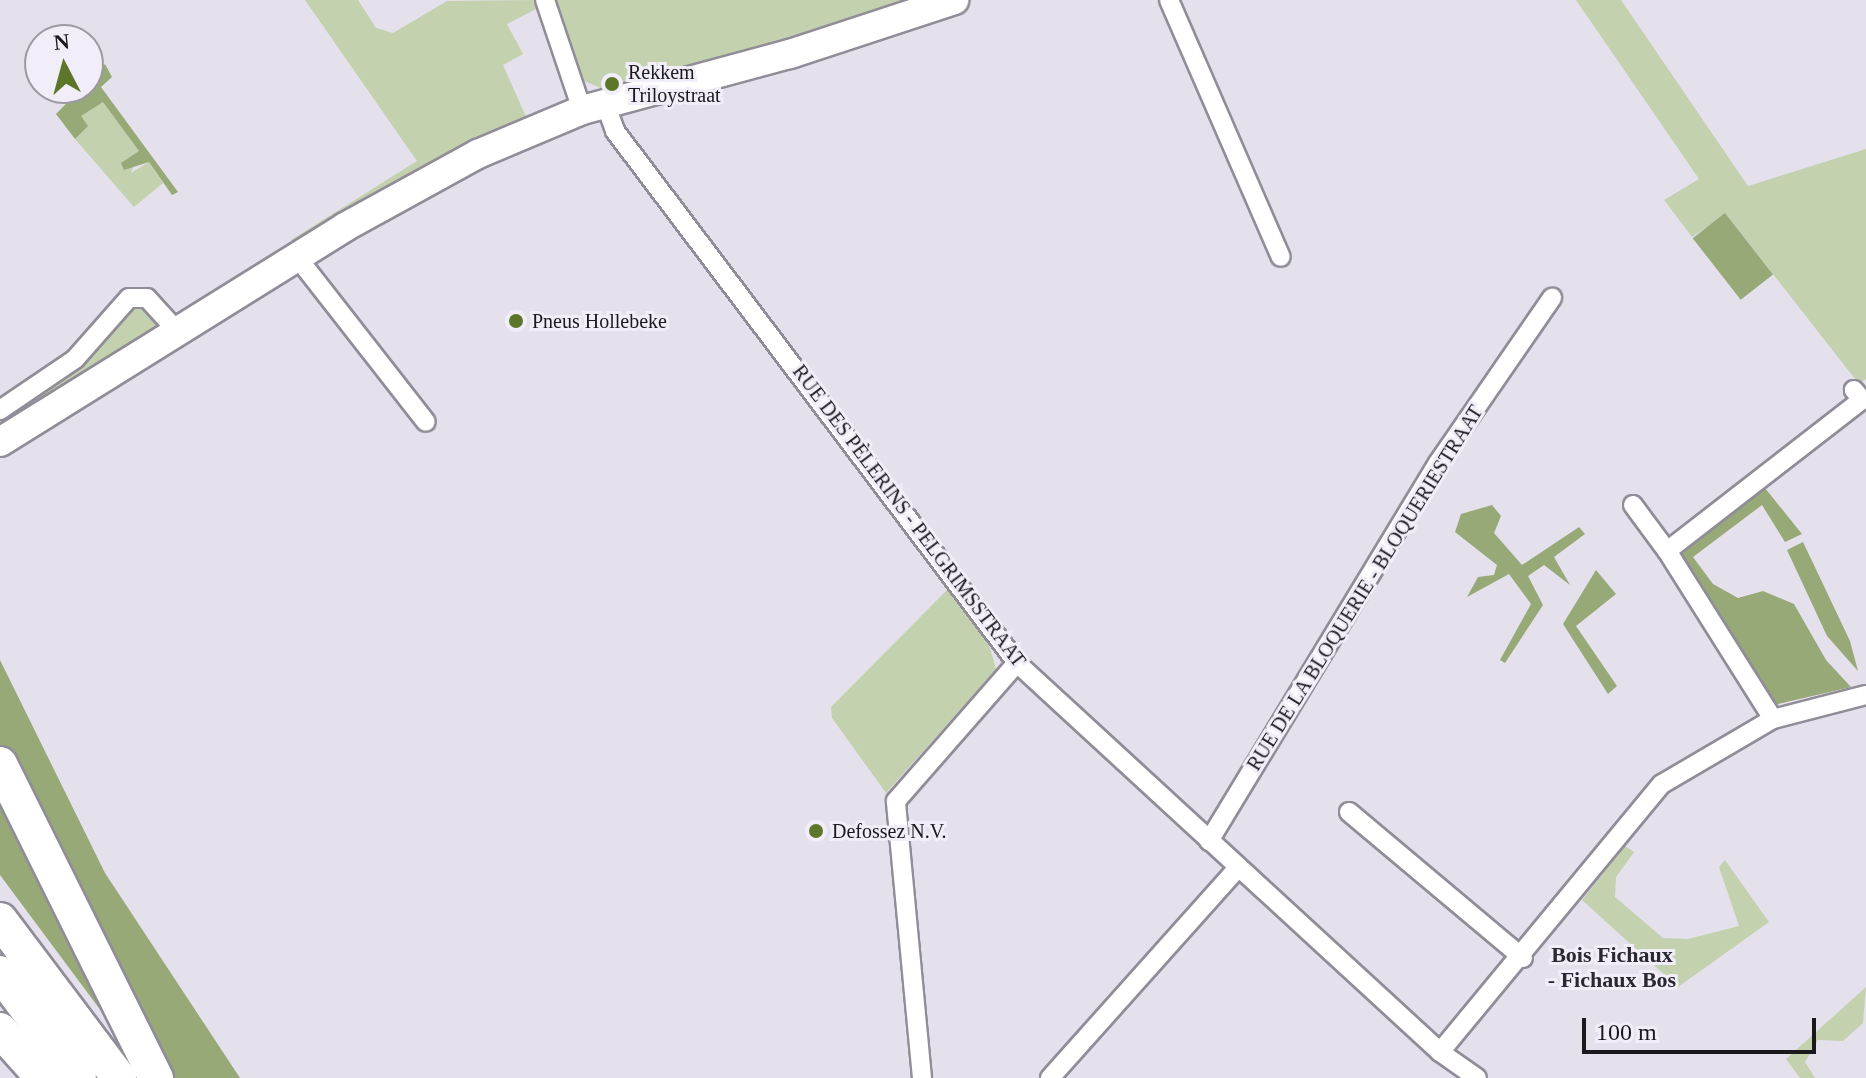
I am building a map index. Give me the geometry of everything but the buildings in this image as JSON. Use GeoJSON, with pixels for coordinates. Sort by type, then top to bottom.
{"type":"FeatureCollection","features":[{"type":"Feature","properties":{"kind":"highway"},"geometry":{"type":"LineString","coordinates":[[0,764],[156,1078]]}},
{"type":"Feature","properties":{"kind":"highway"},"geometry":{"type":"LineString","coordinates":[[0,920],[119,1078]]}},
{"type":"Feature","properties":{"kind":"highway"},"geometry":{"type":"LineString","coordinates":[[0,973],[79,1078]]}},
{"type":"Feature","properties":{"kind":"highway"},"geometry":{"type":"LineString","coordinates":[[0,1030],[43,1078]]}},
{"type":"Feature","properties":{"kind":"main road"},"geometry":{"type":"LineString","coordinates":[[0,442],[297,257],[478,154],[594,107],[790,54],[954,0]]}},
{"type":"Feature","properties":{"kind":"main road"},"geometry":{"type":"LineString","coordinates":[[0,456],[96,383]]}},
{"type":"Feature","properties":{"kind":"street","name":"RUE DES PÈLERINS - PELGRIMSSTRAAT"},"geometry":{"type":"LineString","coordinates":[[545,0],[594,107],[1017,663],[1237,869],[1440,1052],[1477,1078]]}},
{"type":"Feature","properties":{"kind":"street"},"geometry":{"type":"LineString","coordinates":[[1169,0],[1281,257]]}},
{"type":"Feature","properties":{"kind":"street"},"geometry":{"type":"LineString","coordinates":[[297,257],[426,422]]}},
{"type":"Feature","properties":{"kind":"street"},"geometry":{"type":"LineString","coordinates":[[0,410],[75,359],[129,298],[157,305],[178,332]]}},
{"type":"Feature","properties":{"kind":"street","name":"RUE DE LA BLOQUERIE - BLOQUERIESTRAAT"},"geometry":{"type":"LineString","coordinates":[[1209,841],[1438,463],[1552,298]]}},
{"type":"Feature","properties":{"kind":"street"},"geometry":{"type":"LineString","coordinates":[[1667,551],[1862,400],[1854,390]]}},
{"type":"Feature","properties":{"kind":"street"},"geometry":{"type":"LineString","coordinates":[[1633,505],[1667,551],[1773,719]]}},
{"type":"Feature","properties":{"kind":"street"},"geometry":{"type":"LineString","coordinates":[[922,1078],[896,801],[1017,663]]}},
{"type":"Feature","properties":{"kind":"street"},"geometry":{"type":"LineString","coordinates":[[1440,1052],[1523,958],[1662,784],[1773,719],[1866,695]]}},
{"type":"Feature","properties":{"kind":"street"},"geometry":{"type":"LineString","coordinates":[[1349,812],[1523,958]]}},
{"type":"Feature","properties":{"kind":"street"},"geometry":{"type":"LineString","coordinates":[[1050,1078],[1237,869]]}},
{"type":"Feature","properties":{"kind":"green space"},"geometry":{"type":"Polygon","coordinates":[[[305,0],[358,0],[376,28],[393,33],[447,1],[540,0],[542,6],[507,24],[523,54],[503,65],[527,119],[295,243],[291,240],[417,161],[305,0]]]}},
{"type":"Feature","properties":{"kind":"green space"},"geometry":{"type":"Polygon","coordinates":[[[554,0],[910,0],[780,45],[603,89],[582,80],[573,65],[554,0]]]}},
{"type":"Feature","properties":{"kind":"green space"},"geometry":{"type":"Polygon","coordinates":[[[1576,0],[1621,0],[1748,186],[1866,149],[1866,379],[1859,384],[1726,214],[1692,237],[1664,200],[1699,179],[1576,0]]]}},
{"type":"Feature","properties":{"kind":"green space"},"geometry":{"type":"Polygon","coordinates":[[[104,65],[112,77],[104,84],[104,65]]]}},
{"type":"Feature","properties":{"kind":"green space"},"geometry":{"type":"Polygon","coordinates":[[[104,91],[178,192],[172,195],[149,162],[124,170],[121,163],[139,151],[104,103],[104,91]]]}},
{"type":"Feature","properties":{"kind":"green space"},"geometry":{"type":"Polygon","coordinates":[[[104,102],[139,151],[131,173],[149,162],[163,183],[134,207],[75,139],[87,126],[80,116],[104,102]]]}},
{"type":"Feature","properties":{"kind":"green space"},"geometry":{"type":"Polygon","coordinates":[[[66,104],[100,104],[81,116],[88,126],[75,139],[56,114],[66,104]]]}},
{"type":"Feature","properties":{"kind":"green space"},"geometry":{"type":"Polygon","coordinates":[[[1725,213],[1773,274],[1741,300],[1693,238],[1725,213]]]}},
{"type":"Feature","properties":{"kind":"green space"},"geometry":{"type":"Polygon","coordinates":[[[142,301],[162,327],[0,427],[0,416],[122,310],[142,301]]]}},
{"type":"Feature","properties":{"kind":"green space"},"geometry":{"type":"Polygon","coordinates":[[[1761,483],[1802,534],[1785,542],[1762,505],[1693,557],[1713,584],[1738,598],[1763,591],[1794,604],[1826,660],[1851,687],[1770,706],[1674,551],[1761,483]]]}},
{"type":"Feature","properties":{"kind":"green space"},"geometry":{"type":"Polygon","coordinates":[[[1492,505],[1501,516],[1494,533],[1522,565],[1579,527],[1585,534],[1554,557],[1570,585],[1544,565],[1528,576],[1543,605],[1505,663],[1500,660],[1531,604],[1509,574],[1467,597],[1478,577],[1494,575],[1497,565],[1455,532],[1461,514],[1492,505]]]}},
{"type":"Feature","properties":{"kind":"green space"},"geometry":{"type":"Polygon","coordinates":[[[1803,542],[1850,641],[1858,671],[1827,636],[1787,550],[1803,542]]]}},
{"type":"Feature","properties":{"kind":"green space"},"geometry":{"type":"Polygon","coordinates":[[[1596,570],[1616,594],[1576,626],[1617,686],[1608,694],[1563,624],[1596,570]]]}},
{"type":"Feature","properties":{"kind":"green space"},"geometry":{"type":"Polygon","coordinates":[[[953,584],[988,641],[996,669],[886,793],[832,718],[831,707],[953,584]]]}},
{"type":"Feature","properties":{"kind":"green space"},"geometry":{"type":"Polygon","coordinates":[[[0,660],[105,873],[240,1078],[151,1078],[0,875],[0,660]]]}},
{"type":"Feature","properties":{"kind":"green space"},"geometry":{"type":"Polygon","coordinates":[[[1625,846],[1634,852],[1616,877],[1615,897],[1663,938],[1688,939],[1739,926],[1719,867],[1725,860],[1769,922],[1678,987],[1582,900],[1625,846]]]}},
{"type":"Feature","properties":{"kind":"green space"},"geometry":{"type":"Polygon","coordinates":[[[1866,987],[1863,1023],[1843,1041],[1818,1040],[1805,1062],[1815,1078],[1800,1078],[1786,1059],[1866,987]]]}},
{"type":"Feature","properties":{"kind":"place","name":"Rekkem Triloystraat"},"geometry":{"type":"Point","coordinates":[612,84]}},
{"type":"Feature","properties":{"kind":"place","name":"Pneus Hollebeke"},"geometry":{"type":"Point","coordinates":[516,321]}},
{"type":"Feature","properties":{"kind":"place","name":"Defossez N.V."},"geometry":{"type":"Point","coordinates":[816,831]}},
{"type":"Feature","properties":{"kind":"district","name":"Bois Fichaux - Fichaux Bos"},"geometry":{"type":"Point","coordinates":[1612,966]}}]}
